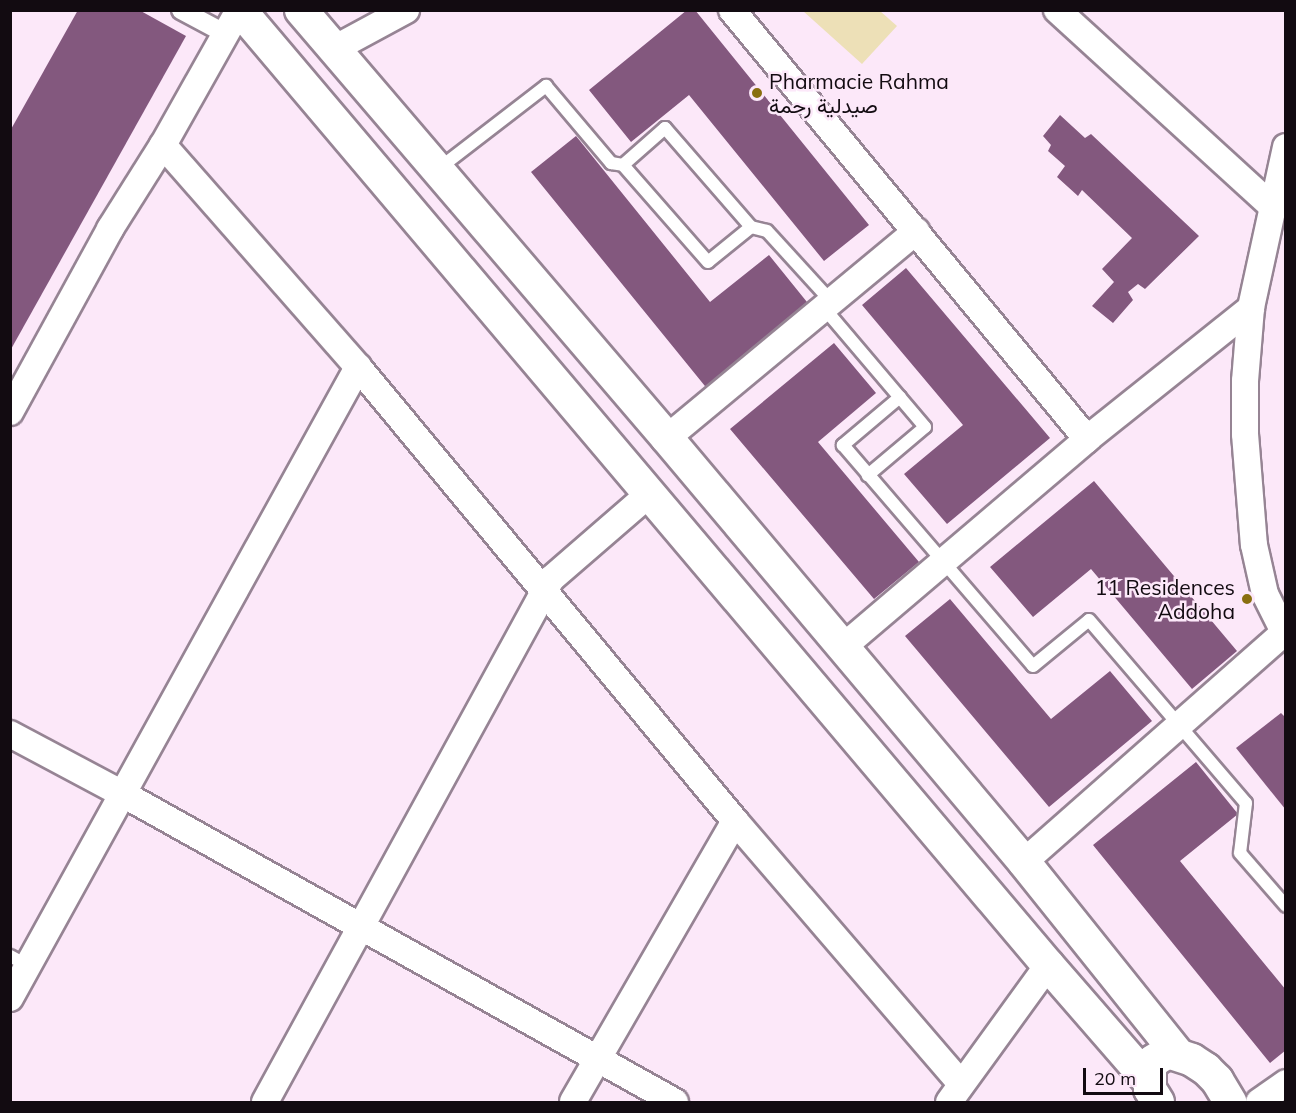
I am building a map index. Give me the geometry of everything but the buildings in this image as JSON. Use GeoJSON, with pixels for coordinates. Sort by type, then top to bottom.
{"type":"FeatureCollection","features":[{"type":"Feature","properties":{"kind":"street"},"geometry":{"type":"LineString","coordinates":[[181,10],[235,18],[649,494],[1048,965],[1149,1093]]}},
{"type":"Feature","properties":{"kind":"street"},"geometry":{"type":"LineString","coordinates":[[301,10],[667,438],[1024,862],[1178,1054]]}},
{"type":"Feature","properties":{"kind":"street"},"geometry":{"type":"LineString","coordinates":[[334,49],[406,10]]}},
{"type":"Feature","properties":{"kind":"street"},"geometry":{"type":"LineString","coordinates":[[732,10],[1087,439]]}},
{"type":"Feature","properties":{"kind":"street"},"geometry":{"type":"LineString","coordinates":[[1057,10],[1272,206]]}},
{"type":"Feature","properties":{"kind":"street"},"geometry":{"type":"LineString","coordinates":[[10,412],[110,229],[163,145],[235,18]]}},
{"type":"Feature","properties":{"kind":"street"},"geometry":{"type":"LineString","coordinates":[[163,145],[358,368],[735,821],[955,1093],[1048,965]]}},
{"type":"Feature","properties":{"kind":"street"},"geometry":{"type":"LineString","coordinates":[[1024,862],[1285,634],[1265,594],[1254,545],[1248,491],[1245,381],[1251,308],[1286,147]]}},
{"type":"Feature","properties":{"kind":"street"},"geometry":{"type":"LineString","coordinates":[[667,438],[916,231]]}},
{"type":"Feature","properties":{"kind":"street"},"geometry":{"type":"LineString","coordinates":[[843,647],[1087,439],[1251,308]]}},
{"type":"Feature","properties":{"kind":"street"},"geometry":{"type":"LineString","coordinates":[[10,998],[19,961],[123,794],[358,368]]}},
{"type":"Feature","properties":{"kind":"street"},"geometry":{"type":"LineString","coordinates":[[265,1102],[551,579],[649,494]]}},
{"type":"Feature","properties":{"kind":"street"},"geometry":{"type":"LineString","coordinates":[[10,734],[123,794],[675,1102]]}},
{"type":"Feature","properties":{"kind":"street"},"geometry":{"type":"LineString","coordinates":[[573,1102],[735,821]]}},
{"type":"Feature","properties":{"kind":"street"},"geometry":{"type":"LineString","coordinates":[[1149,1093],[1153,1061],[1159,1055],[1168,1052],[1178,1054],[1206,1069],[1217,1080],[1230,1102]]}},
{"type":"Feature","properties":{"kind":"street"},"geometry":{"type":"LineString","coordinates":[[1259,1102],[1286,1083]]}},
{"type":"Feature","properties":{"kind":"lane"},"geometry":{"type":"LineString","coordinates":[[437,170],[546,86],[611,163],[623,165],[708,262],[751,227]]}},
{"type":"Feature","properties":{"kind":"lane"},"geometry":{"type":"LineString","coordinates":[[623,165],[665,128],[751,227],[767,231],[925,427],[868,475]]}},
{"type":"Feature","properties":{"kind":"lane"},"geometry":{"type":"LineString","coordinates":[[900,397],[843,445],[1033,666],[1089,620],[1246,803],[1240,853],[1286,906]]}},
{"type":"Feature","properties":{"kind":"shaded area"},"geometry":{"type":"Polygon","coordinates":[[[803,11],[880,11],[897,26],[862,64],[803,11]]]}},
{"type":"Feature","properties":{"kind":"place","name":"Pharmacie Rahma صيدلية رحمة"},"geometry":{"type":"Point","coordinates":[757,93]}},
{"type":"Feature","properties":{"kind":"place","name":"11 Residences Addoha"},"geometry":{"type":"Point","coordinates":[1247,599]}}]}
